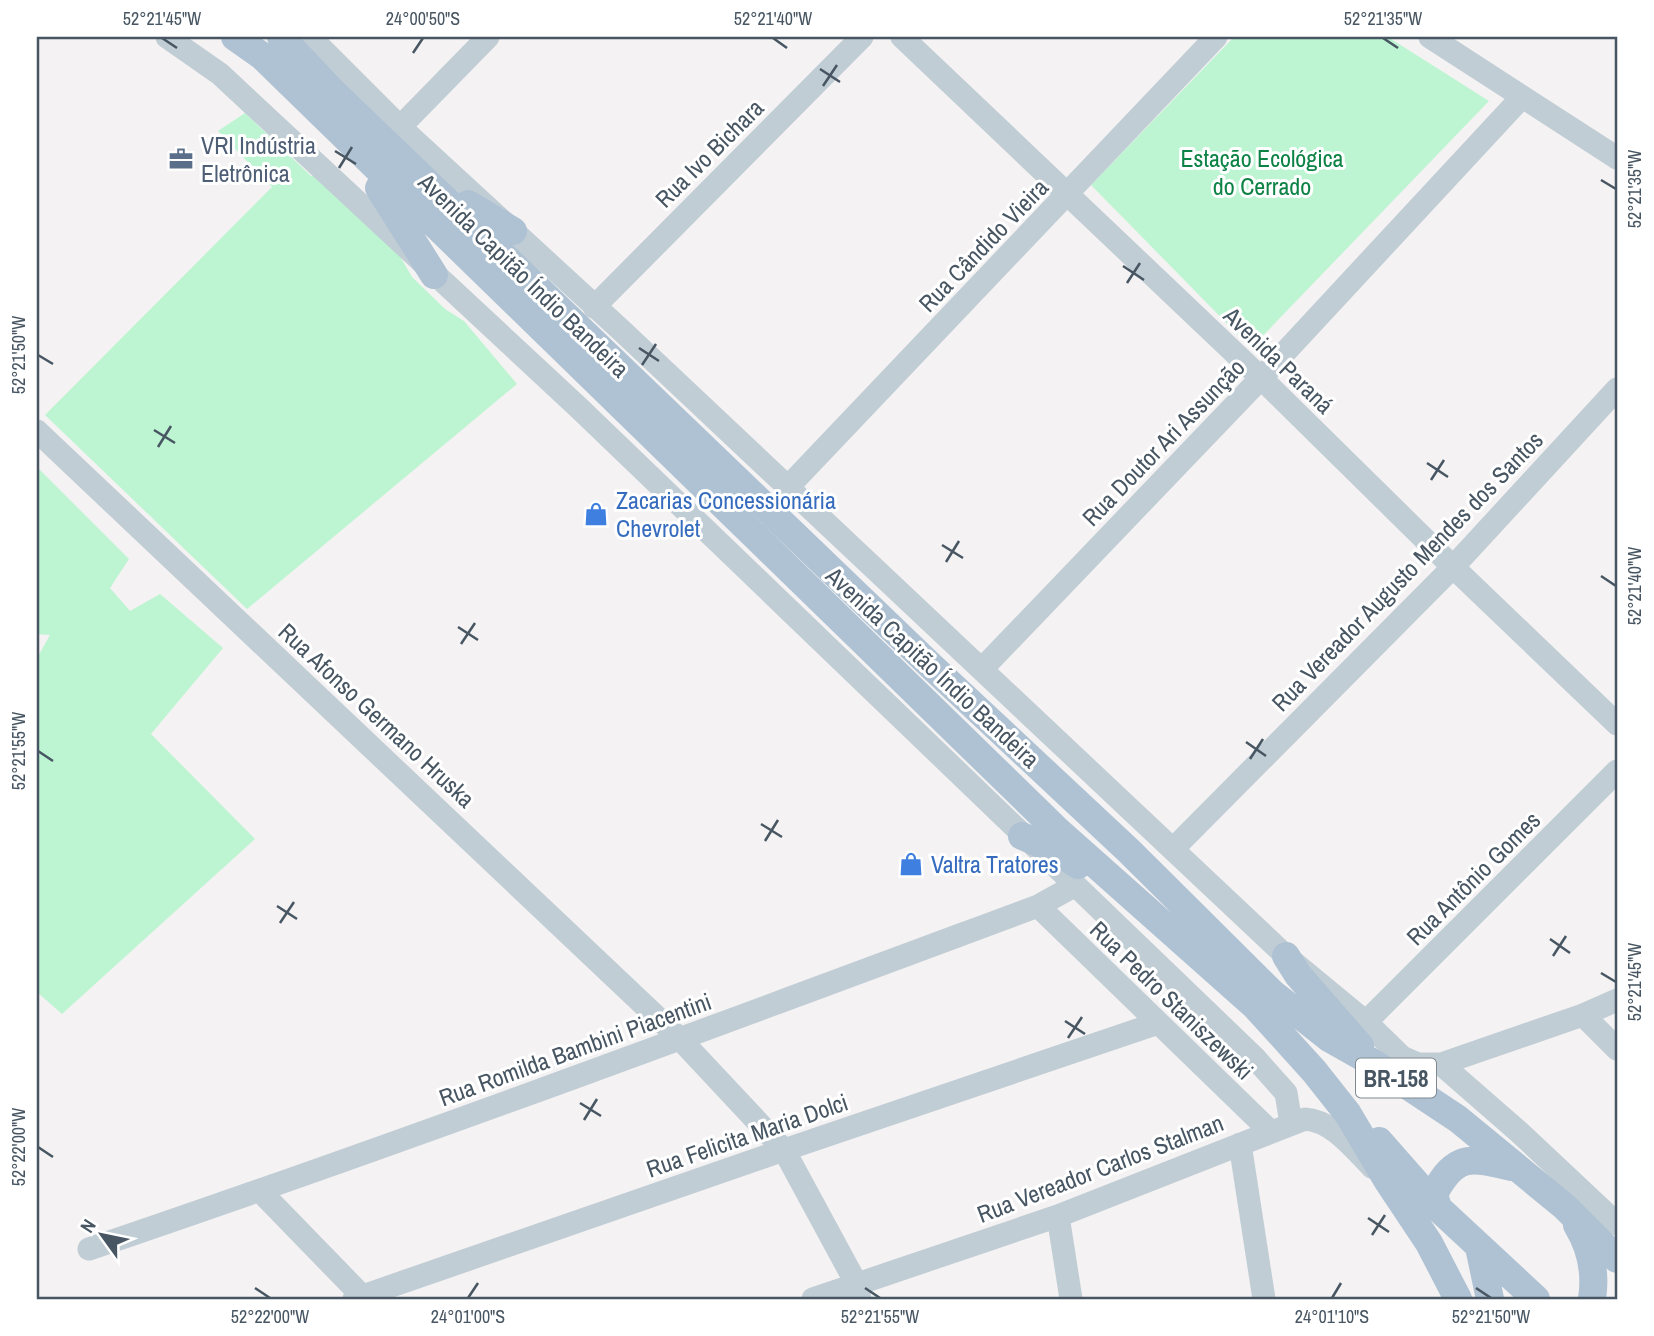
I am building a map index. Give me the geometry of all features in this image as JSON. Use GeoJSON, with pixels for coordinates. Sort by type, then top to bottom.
{"type":"FeatureCollection","features":[{"type":"Feature","properties":{"kind":"main road","name":"Avenida Capitão Índio Bandeira"},"geometry":{"type":"LineString","coordinates":[[235,37],[262,56],[1058,831],[1153,915],[1264,1000],[1375,1064],[1458,1119],[1565,1207],[1617,1259]]}},
{"type":"Feature","properties":{"kind":"main road","name":"Avenida Capitão Índio Bandeira"},"geometry":{"type":"LineString","coordinates":[[281,37],[332,91],[930,665],[1129,851],[1264,1000]]}},
{"type":"Feature","properties":{"kind":"main road"},"geometry":{"type":"LineString","coordinates":[[351,144],[434,275]]}},
{"type":"Feature","properties":{"kind":"main road"},"geometry":{"type":"LineString","coordinates":[[419,174],[513,231]]}},
{"type":"Feature","properties":{"kind":"main road"},"geometry":{"type":"LineString","coordinates":[[1022,836],[1057,851],[1153,915]]}},
{"type":"Feature","properties":{"kind":"main road"},"geometry":{"type":"LineString","coordinates":[[1286,956],[1298,975],[1375,1064]]}},
{"type":"Feature","properties":{"kind":"main road","name":"BR-158"},"geometry":{"type":"LineString","coordinates":[[1264,1000],[1348,1114]]}},
{"type":"Feature","properties":{"kind":"main road"},"geometry":{"type":"LineString","coordinates":[[1348,1114],[1429,1243],[1458,1299]]}},
{"type":"Feature","properties":{"kind":"main road"},"geometry":{"type":"LineString","coordinates":[[1348,1114],[1365,1125],[1438,1208],[1536,1299]]}},
{"type":"Feature","properties":{"kind":"main road"},"geometry":{"type":"LineString","coordinates":[[1438,1208],[1434,1194],[1444,1175],[1454,1167],[1477,1159],[1515,1168]]}},
{"type":"Feature","properties":{"kind":"main road"},"geometry":{"type":"LineString","coordinates":[[1565,1207],[1584,1238],[1592,1261],[1595,1282],[1592,1299]]}},
{"type":"Feature","properties":{"kind":"main road"},"geometry":{"type":"LineString","coordinates":[[1479,1247],[1490,1299]]}},
{"type":"Feature","properties":{"kind":"street"},"geometry":{"type":"LineString","coordinates":[[167,37],[220,74],[579,408],[1270,1075],[1286,1093],[1281,1127]]}},
{"type":"Feature","properties":{"kind":"street"},"geometry":{"type":"LineString","coordinates":[[310,37],[400,127],[1174,848],[1286,956],[1366,1022],[1402,1057],[1418,1064],[1441,1064],[1583,1015],[1617,1000]]}},
{"type":"Feature","properties":{"kind":"street"},"geometry":{"type":"LineString","coordinates":[[400,127],[488,37]]}},
{"type":"Feature","properties":{"kind":"street","name":"Rua Ivo Bichara"},"geometry":{"type":"LineString","coordinates":[[594,307],[862,37]]}},
{"type":"Feature","properties":{"kind":"street","name":"Avenida Paraná"},"geometry":{"type":"LineString","coordinates":[[902,37],[1261,378],[1452,567],[1617,724]]}},
{"type":"Feature","properties":{"kind":"street","name":"Rua Cândido Vieira"},"geometry":{"type":"LineString","coordinates":[[787,488],[1216,37]]}},
{"type":"Feature","properties":{"kind":"street"},"geometry":{"type":"LineString","coordinates":[[1430,37],[1617,159]]}},
{"type":"Feature","properties":{"kind":"street","name":"Rua Doutor Ari Assunção"},"geometry":{"type":"LineString","coordinates":[[982,669],[1261,378],[1522,97]]}},
{"type":"Feature","properties":{"kind":"street","name":"Rua Vereador Augusto Mendes dos Santos"},"geometry":{"type":"LineString","coordinates":[[1174,848],[1452,567],[1617,389]]}},
{"type":"Feature","properties":{"kind":"street","name":"Rua Afonso Germano Hruska"},"geometry":{"type":"LineString","coordinates":[[37,431],[680,1039],[784,1150],[858,1291]]}},
{"type":"Feature","properties":{"kind":"street","name":"Rua Antônio Gomes"},"geometry":{"type":"LineString","coordinates":[[1366,1022],[1617,771]]}},
{"type":"Feature","properties":{"kind":"street","name":"Rua Romilda Bambini Piacentini"},"geometry":{"type":"LineString","coordinates":[[89,1249],[260,1191],[680,1039],[1038,906],[1074,886]]}},
{"type":"Feature","properties":{"kind":"street","name":"Rua Pedro Staniszewski"},"geometry":{"type":"LineString","coordinates":[[1038,906],[1158,1023],[1281,1127]]}},
{"type":"Feature","properties":{"kind":"street"},"geometry":{"type":"LineString","coordinates":[[1583,1015],[1617,1049]]}},
{"type":"Feature","properties":{"kind":"street","name":"Rua Felicita Maria Dolci"},"geometry":{"type":"LineString","coordinates":[[360,1298],[1158,1023]]}},
{"type":"Feature","properties":{"kind":"street"},"geometry":{"type":"LineString","coordinates":[[1441,1064],[1519,1132],[1617,1224]]}},
{"type":"Feature","properties":{"kind":"street","name":"Rua Vereador Carlos Stalman"},"geometry":{"type":"LineString","coordinates":[[813,1299],[858,1291],[1305,1119],[1317,1120],[1329,1126],[1387,1180]]}},
{"type":"Feature","properties":{"kind":"street"},"geometry":{"type":"LineString","coordinates":[[1240,1144],[1264,1299]]}},
{"type":"Feature","properties":{"kind":"street"},"geometry":{"type":"LineString","coordinates":[[260,1191],[360,1298]]}},
{"type":"Feature","properties":{"kind":"street"},"geometry":{"type":"LineString","coordinates":[[1058,1216],[1071,1299]]}},
{"type":"Feature","properties":{"kind":"green space","name":"Estação Ecológica do Cerrado"},"geometry":{"type":"Polygon","coordinates":[[[1234,37],[1388,37],[1489,101],[1251,348],[1091,185],[1234,37]]]}},
{"type":"Feature","properties":{"kind":"green space"},"geometry":{"type":"Polygon","coordinates":[[[245,113],[311,176],[330,172],[401,258],[412,277],[445,309],[464,321],[517,384],[247,609],[45,415],[272,187],[218,131],[245,113]]]}},
{"type":"Feature","properties":{"kind":"green space"},"geometry":{"type":"Polygon","coordinates":[[[37,467],[129,559],[110,588],[130,611],[160,594],[223,648],[151,734],[255,839],[62,1014],[37,992],[37,658],[50,635],[37,634],[37,467]]]}},
{"type":"Feature","properties":{"kind":"place","name":"VRI Indústria Eletrônica"},"geometry":{"type":"Point","coordinates":[181,159]}},
{"type":"Feature","properties":{"kind":"place","name":"Zacarias Concessionária Chevrolet"},"geometry":{"type":"Point","coordinates":[596,514]}},
{"type":"Feature","properties":{"kind":"place","name":"Valtra Tratores"},"geometry":{"type":"Point","coordinates":[911,864]}}]}
